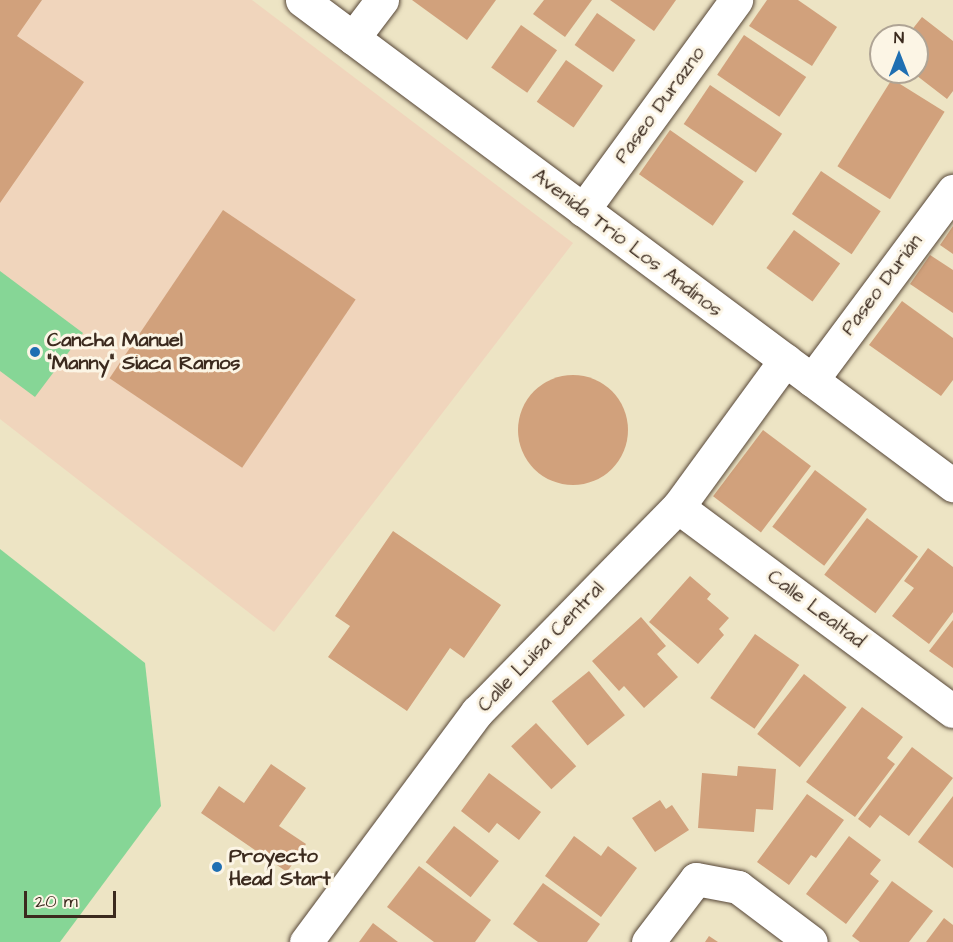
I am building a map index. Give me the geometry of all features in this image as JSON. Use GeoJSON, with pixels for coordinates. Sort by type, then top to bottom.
{"type":"FeatureCollection","features":[{"type":"Feature","properties":{"kind":"street","name":"Avenida Trío Los Andinos"},"geometry":{"type":"LineString","coordinates":[[302,0],[953,485]]}},
{"type":"Feature","properties":{"kind":"street"},"geometry":{"type":"LineString","coordinates":[[353,38],[382,0]]}},
{"type":"Feature","properties":{"kind":"street","name":"Paseo Durazno"},"geometry":{"type":"LineString","coordinates":[[583,210],[736,0]]}},
{"type":"Feature","properties":{"kind":"street","name":"Paseo Durián"},"geometry":{"type":"LineString","coordinates":[[812,380],[953,191]]}},
{"type":"Feature","properties":{"kind":"street","name":"Calle Luisa Central"},"geometry":{"type":"LineString","coordinates":[[306,942],[477,712],[678,507],[785,360]]}},
{"type":"Feature","properties":{"kind":"street","name":"Calle Lealtad"},"geometry":{"type":"LineString","coordinates":[[678,507],[953,711]]}},
{"type":"Feature","properties":{"kind":"street"},"geometry":{"type":"LineString","coordinates":[[648,942],[696,879],[738,887],[811,942]]}},
{"type":"Feature","properties":{"kind":"shaded area"},"geometry":{"type":"Polygon","coordinates":[[[0,0],[252,0],[573,243],[274,632],[0,419],[0,0]]]}},
{"type":"Feature","properties":{"kind":"green space","name":"Cancha Manuel \"Manny\" Siaca Ramos"},"geometry":{"type":"Polygon","coordinates":[[[0,271],[83,333],[35,397],[0,371],[0,271]]]}},
{"type":"Feature","properties":{"kind":"green space"},"geometry":{"type":"Polygon","coordinates":[[[0,549],[145,663],[161,806],[60,942],[0,942],[0,549]]]}},
{"type":"Feature","properties":{"kind":"building"},"geometry":{"type":"Polygon","coordinates":[[[0,0],[42,0],[17,36],[84,82],[0,203],[0,0]]]}},
{"type":"Feature","properties":{"kind":"building"},"geometry":{"type":"Polygon","coordinates":[[[412,0],[496,0],[467,40],[412,0]]]}},
{"type":"Feature","properties":{"kind":"building"},"geometry":{"type":"Polygon","coordinates":[[[544,0],[592,0],[565,37],[533,14],[544,0]]]}},
{"type":"Feature","properties":{"kind":"building"},"geometry":{"type":"Polygon","coordinates":[[[610,0],[676,0],[654,31],[610,0]]]}},
{"type":"Feature","properties":{"kind":"building"},"geometry":{"type":"Polygon","coordinates":[[[767,0],[798,0],[837,27],[812,66],[749,26],[767,0]]]}},
{"type":"Feature","properties":{"kind":"building"},"geometry":{"type":"Polygon","coordinates":[[[597,13],[636,40],[613,72],[575,45],[597,13]]]}},
{"type":"Feature","properties":{"kind":"building"},"geometry":{"type":"Polygon","coordinates":[[[922,17],[953,41],[953,91],[947,99],[928,84],[929,24],[916,24],[922,17]]]}},
{"type":"Feature","properties":{"kind":"building"},"geometry":{"type":"Polygon","coordinates":[[[521,25],[557,50],[527,93],[491,68],[521,25]]]}},
{"type":"Feature","properties":{"kind":"building"},"geometry":{"type":"Polygon","coordinates":[[[744,35],[806,77],[779,117],[717,75],[744,35]]]}},
{"type":"Feature","properties":{"kind":"building"},"geometry":{"type":"Polygon","coordinates":[[[566,60],[603,86],[574,128],[537,102],[566,60]]]}},
{"type":"Feature","properties":{"kind":"building"},"geometry":{"type":"Polygon","coordinates":[[[889,84],[900,84],[945,112],[890,199],[837,166],[889,84]]]}},
{"type":"Feature","properties":{"kind":"building"},"geometry":{"type":"Polygon","coordinates":[[[710,85],[782,134],[756,173],[684,124],[710,85]]]}},
{"type":"Feature","properties":{"kind":"building"},"geometry":{"type":"Polygon","coordinates":[[[670,130],[744,182],[713,226],[639,174],[670,130]]]}},
{"type":"Feature","properties":{"kind":"building"},"geometry":{"type":"Polygon","coordinates":[[[821,171],[881,211],[852,254],[792,214],[821,171]]]}},
{"type":"Feature","properties":{"kind":"building"},"geometry":{"type":"Polygon","coordinates":[[[223,210],[356,299],[242,468],[109,378],[223,210]]]}},
{"type":"Feature","properties":{"kind":"building"},"geometry":{"type":"Polygon","coordinates":[[[953,226],[953,254],[940,245],[953,226]]]}},
{"type":"Feature","properties":{"kind":"building"},"geometry":{"type":"Polygon","coordinates":[[[794,230],[840,264],[812,302],[766,268],[794,230]]]}},
{"type":"Feature","properties":{"kind":"building"},"geometry":{"type":"Polygon","coordinates":[[[930,255],[953,270],[953,313],[910,284],[930,255]]]}},
{"type":"Feature","properties":{"kind":"building"},"geometry":{"type":"Polygon","coordinates":[[[902,301],[953,338],[953,380],[941,396],[869,345],[902,301]]]}},
{"type":"Feature","properties":{"kind":"building"},"geometry":{"type":"Polygon","coordinates":[[[573,375],[594,379],[612,391],[624,409],[628,430],[624,451],[612,469],[594,481],[573,485],[552,481],[534,469],[522,451],[518,430],[522,409],[534,391],[552,379],[573,375]]]}},
{"type":"Feature","properties":{"kind":"building"},"geometry":{"type":"Polygon","coordinates":[[[763,430],[811,466],[761,532],[713,496],[763,430]]]}},
{"type":"Feature","properties":{"kind":"building"},"geometry":{"type":"Polygon","coordinates":[[[815,470],[867,509],[824,566],[772,527],[815,470]]]}},
{"type":"Feature","properties":{"kind":"building"},"geometry":{"type":"Polygon","coordinates":[[[867,518],[918,557],[875,613],[824,575],[867,518]]]}},
{"type":"Feature","properties":{"kind":"building"},"geometry":{"type":"Polygon","coordinates":[[[393,531],[501,605],[464,658],[450,648],[407,711],[328,657],[350,626],[335,616],[393,531]]]}},
{"type":"Feature","properties":{"kind":"building"},"geometry":{"type":"Polygon","coordinates":[[[928,548],[953,567],[953,612],[929,644],[892,616],[914,588],[904,581],[928,548]]]}},
{"type":"Feature","properties":{"kind":"building"},"geometry":{"type":"Polygon","coordinates":[[[690,576],[711,594],[707,599],[729,618],[719,629],[724,635],[698,664],[649,622],[690,576]]]}},
{"type":"Feature","properties":{"kind":"building"},"geometry":{"type":"Polygon","coordinates":[[[641,617],[666,646],[657,654],[678,677],[644,708],[624,686],[619,691],[592,661],[641,617]]]}},
{"type":"Feature","properties":{"kind":"building"},"geometry":{"type":"Polygon","coordinates":[[[953,620],[953,668],[929,651],[953,620]]]}},
{"type":"Feature","properties":{"kind":"building"},"geometry":{"type":"Polygon","coordinates":[[[755,634],[799,665],[754,729],[710,698],[755,634]]]}},
{"type":"Feature","properties":{"kind":"building"},"geometry":{"type":"Polygon","coordinates":[[[589,671],[625,715],[588,746],[552,701],[589,671]]]}},
{"type":"Feature","properties":{"kind":"building"},"geometry":{"type":"Polygon","coordinates":[[[804,674],[847,707],[800,767],[757,734],[804,674]]]}},
{"type":"Feature","properties":{"kind":"building"},"geometry":{"type":"Polygon","coordinates":[[[862,707],[903,737],[887,758],[895,764],[855,817],[806,782],[862,707]]]}},
{"type":"Feature","properties":{"kind":"building"},"geometry":{"type":"Polygon","coordinates":[[[536,723],[576,766],[551,789],[511,746],[536,723]]]}},
{"type":"Feature","properties":{"kind":"building"},"geometry":{"type":"Polygon","coordinates":[[[912,747],[953,778],[909,836],[880,815],[870,828],[858,819],[912,747]]]}},
{"type":"Feature","properties":{"kind":"building"},"geometry":{"type":"Polygon","coordinates":[[[271,764],[306,788],[279,826],[306,844],[287,872],[201,813],[219,786],[244,803],[271,764]]]}},
{"type":"Feature","properties":{"kind":"building"},"geometry":{"type":"Polygon","coordinates":[[[738,766],[776,769],[773,810],[756,809],[754,832],[698,828],[702,773],[737,776],[738,766]]]}},
{"type":"Feature","properties":{"kind":"building"},"geometry":{"type":"Polygon","coordinates":[[[489,773],[541,812],[519,840],[497,823],[489,833],[461,811],[489,773]]]}},
{"type":"Feature","properties":{"kind":"building"},"geometry":{"type":"Polygon","coordinates":[[[807,794],[844,820],[816,858],[811,855],[789,885],[757,862],[807,794]]]}},
{"type":"Feature","properties":{"kind":"building"},"geometry":{"type":"Polygon","coordinates":[[[953,796],[953,868],[918,842],[953,796]]]}},
{"type":"Feature","properties":{"kind":"building"},"geometry":{"type":"Polygon","coordinates":[[[660,800],[666,809],[672,805],[689,830],[655,852],[632,818],[660,800]]]}},
{"type":"Feature","properties":{"kind":"building"},"geometry":{"type":"Polygon","coordinates":[[[454,826],[499,861],[471,897],[426,862],[454,826]]]}},
{"type":"Feature","properties":{"kind":"building"},"geometry":{"type":"Polygon","coordinates":[[[574,836],[601,856],[608,846],[637,868],[601,917],[545,876],[574,836]]]}},
{"type":"Feature","properties":{"kind":"building"},"geometry":{"type":"Polygon","coordinates":[[[849,836],[881,860],[870,874],[879,881],[846,924],[806,894],[849,836]]]}},
{"type":"Feature","properties":{"kind":"building"},"geometry":{"type":"Polygon","coordinates":[[[419,866],[491,920],[475,942],[434,942],[387,907],[419,866]]]}},
{"type":"Feature","properties":{"kind":"building"},"geometry":{"type":"Polygon","coordinates":[[[892,881],[933,911],[909,942],[860,942],[852,936],[892,881]]]}},
{"type":"Feature","properties":{"kind":"building"},"geometry":{"type":"Polygon","coordinates":[[[543,883],[600,924],[587,942],[538,942],[513,924],[543,883]]]}},
{"type":"Feature","properties":{"kind":"building"},"geometry":{"type":"Polygon","coordinates":[[[944,918],[953,925],[953,942],[926,942],[944,918]]]}},
{"type":"Feature","properties":{"kind":"building"},"geometry":{"type":"Polygon","coordinates":[[[373,923],[398,942],[359,942],[373,923]]]}},
{"type":"Feature","properties":{"kind":"building"},"geometry":{"type":"Polygon","coordinates":[[[709,936],[718,942],[705,942],[709,936]]]}},
{"type":"Feature","properties":{"kind":"place","name":"Cancha Manuel \"Manny\" Siaca Ramos"},"geometry":{"type":"Point","coordinates":[35,352]}},
{"type":"Feature","properties":{"kind":"place","name":"Proyecto Head Start"},"geometry":{"type":"Point","coordinates":[217,867]}}]}
